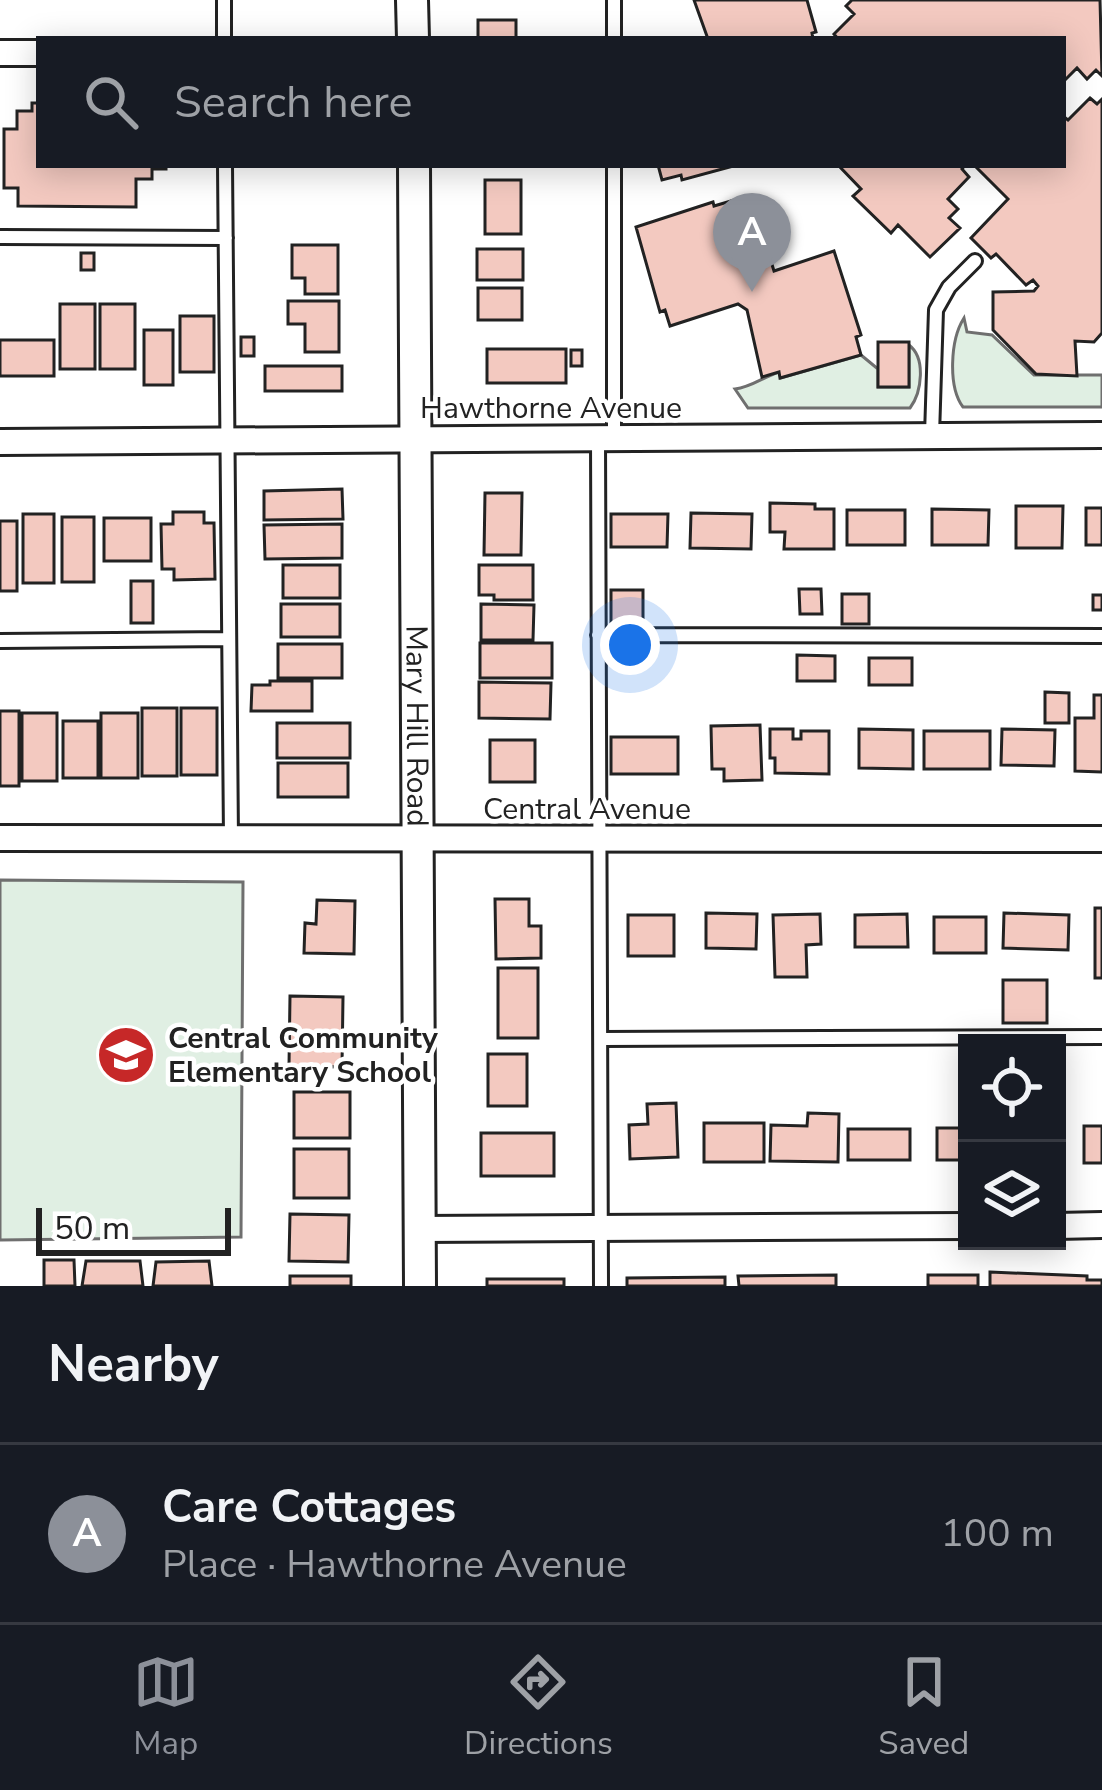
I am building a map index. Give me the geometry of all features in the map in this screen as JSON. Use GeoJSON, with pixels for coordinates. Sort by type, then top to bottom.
{"type":"FeatureCollection","features":[{"type":"Feature","properties":{"kind":"street"},"geometry":{"type":"LineString","coordinates":[[412,0],[413,36]]}},
{"type":"Feature","properties":{"kind":"street"},"geometry":{"type":"LineString","coordinates":[[0,52],[36,52]]}},
{"type":"Feature","properties":{"kind":"street","name":"Mary Hill Road"},"geometry":{"type":"LineString","coordinates":[[414,168],[420,1286]]}},
{"type":"Feature","properties":{"kind":"street","name":"Hawthorne Avenue"},"geometry":{"type":"LineString","coordinates":[[0,442],[1102,435]]}},
{"type":"Feature","properties":{"kind":"street","name":"Central Avenue"},"geometry":{"type":"LineString","coordinates":[[0,838],[1102,839]]}},
{"type":"Feature","properties":{"kind":"street"},"geometry":{"type":"LineString","coordinates":[[419,1229],[958,1226]]}},
{"type":"Feature","properties":{"kind":"street"},"geometry":{"type":"LineString","coordinates":[[1066,1226],[1102,1226]]}},
{"type":"Feature","properties":{"kind":"lane"},"geometry":{"type":"LineString","coordinates":[[224,0],[224,36]]}},
{"type":"Feature","properties":{"kind":"lane"},"geometry":{"type":"LineString","coordinates":[[614,0],[614,36]]}},
{"type":"Feature","properties":{"kind":"lane"},"geometry":{"type":"LineString","coordinates":[[225,168],[231,839]]}},
{"type":"Feature","properties":{"kind":"lane"},"geometry":{"type":"LineString","coordinates":[[601,1286],[598,635],[614,168]]}},
{"type":"Feature","properties":{"kind":"lane"},"geometry":{"type":"LineString","coordinates":[[0,237],[226,238]]}},
{"type":"Feature","properties":{"kind":"lane"},"geometry":{"type":"LineString","coordinates":[[932,436],[935,310],[949,287],[975,261]]}},
{"type":"Feature","properties":{"kind":"lane"},"geometry":{"type":"LineString","coordinates":[[598,635],[1102,636]]}},
{"type":"Feature","properties":{"kind":"lane"},"geometry":{"type":"LineString","coordinates":[[0,640],[229,639]]}},
{"type":"Feature","properties":{"kind":"lane"},"geometry":{"type":"LineString","coordinates":[[602,1039],[1102,1037]]}},
{"type":"Feature","properties":{"kind":"green space"},"geometry":{"type":"Polygon","coordinates":[[[964,318],[967,332],[992,335],[1034,375],[1102,375],[1102,407],[963,407],[953,363],[964,318]]]}},
{"type":"Feature","properties":{"kind":"green space"},"geometry":{"type":"Polygon","coordinates":[[[909,345],[918,358],[920,375],[910,408],[748,408],[735,389],[779,372],[781,378],[861,355],[878,369],[878,387],[909,387],[909,345]]]}},
{"type":"Feature","properties":{"kind":"green space","name":"Central Community Elementary School"},"geometry":{"type":"Polygon","coordinates":[[[0,880],[243,882],[241,1237],[0,1240],[0,880]]]}},
{"type":"Feature","properties":{"kind":"building"},"geometry":{"type":"Polygon","coordinates":[[[694,0],[807,0],[816,32],[812,36],[707,36],[694,0]]]}},
{"type":"Feature","properties":{"kind":"building"},"geometry":{"type":"Polygon","coordinates":[[[852,0],[1100,0],[1102,76],[1096,70],[1087,79],[1077,68],[1066,79],[1066,36],[836,36],[854,14],[846,6],[852,0]]]}},
{"type":"Feature","properties":{"kind":"building"},"geometry":{"type":"Polygon","coordinates":[[[478,20],[516,20],[516,36],[478,36],[478,20]]]}},
{"type":"Feature","properties":{"kind":"building"},"geometry":{"type":"Polygon","coordinates":[[[1090,98],[1097,104],[1102,99],[1102,333],[1094,342],[1075,341],[1077,376],[1036,374],[993,330],[993,292],[1034,291],[1038,286],[1033,280],[1026,285],[996,254],[991,258],[971,238],[1008,199],[977,168],[1066,168],[1068,120],[1090,98]]]}},
{"type":"Feature","properties":{"kind":"building"},"geometry":{"type":"Polygon","coordinates":[[[36,103],[36,168],[166,169],[152,169],[152,179],[136,179],[136,207],[18,206],[18,188],[4,188],[4,129],[17,129],[17,111],[32,111],[36,103]]]}},
{"type":"Feature","properties":{"kind":"building"},"geometry":{"type":"Polygon","coordinates":[[[659,168],[726,168],[682,180],[681,175],[662,180],[659,168]]]}},
{"type":"Feature","properties":{"kind":"building"},"geometry":{"type":"Polygon","coordinates":[[[841,168],[963,168],[969,177],[948,199],[958,209],[949,218],[960,228],[930,257],[898,225],[891,233],[853,196],[861,189],[841,168]]]}},
{"type":"Feature","properties":{"kind":"building"},"geometry":{"type":"Polygon","coordinates":[[[485,180],[521,180],[521,234],[485,234],[485,180]]]}},
{"type":"Feature","properties":{"kind":"building"},"geometry":{"type":"Polygon","coordinates":[[[744,197],[751,221],[745,223],[756,262],[770,258],[774,271],[834,251],[861,335],[856,337],[861,355],[780,378],[779,372],[762,377],[747,310],[738,304],[670,326],[665,310],[660,312],[636,227],[744,197]]]}},
{"type":"Feature","properties":{"kind":"building"},"geometry":{"type":"Polygon","coordinates":[[[292,245],[338,245],[338,294],[305,294],[305,278],[292,278],[292,245]]]}},
{"type":"Feature","properties":{"kind":"building"},"geometry":{"type":"Polygon","coordinates":[[[477,249],[523,249],[523,280],[477,280],[477,249]]]}},
{"type":"Feature","properties":{"kind":"building"},"geometry":{"type":"Polygon","coordinates":[[[81,253],[94,253],[94,270],[81,270],[81,253]]]}},
{"type":"Feature","properties":{"kind":"building"},"geometry":{"type":"Polygon","coordinates":[[[478,288],[522,288],[522,320],[478,320],[478,288]]]}},
{"type":"Feature","properties":{"kind":"building"},"geometry":{"type":"Polygon","coordinates":[[[288,301],[339,301],[339,352],[305,352],[305,324],[288,324],[288,301]]]}},
{"type":"Feature","properties":{"kind":"building"},"geometry":{"type":"Polygon","coordinates":[[[60,304],[95,304],[95,369],[60,369],[60,304]]]}},
{"type":"Feature","properties":{"kind":"building"},"geometry":{"type":"Polygon","coordinates":[[[100,304],[135,304],[135,369],[100,369],[100,304]]]}},
{"type":"Feature","properties":{"kind":"building"},"geometry":{"type":"Polygon","coordinates":[[[180,316],[214,316],[214,372],[180,372],[180,316]]]}},
{"type":"Feature","properties":{"kind":"building"},"geometry":{"type":"Polygon","coordinates":[[[144,330],[173,330],[173,385],[144,385],[144,330]]]}},
{"type":"Feature","properties":{"kind":"building"},"geometry":{"type":"Polygon","coordinates":[[[241,337],[254,337],[254,356],[241,356],[241,337]]]}},
{"type":"Feature","properties":{"kind":"building"},"geometry":{"type":"Polygon","coordinates":[[[0,340],[54,340],[54,376],[0,376],[0,340]]]}},
{"type":"Feature","properties":{"kind":"building"},"geometry":{"type":"Polygon","coordinates":[[[878,342],[909,342],[909,387],[878,387],[878,342]]]}},
{"type":"Feature","properties":{"kind":"building"},"geometry":{"type":"Polygon","coordinates":[[[487,349],[566,349],[566,383],[487,383],[487,349]]]}},
{"type":"Feature","properties":{"kind":"building"},"geometry":{"type":"Polygon","coordinates":[[[571,350],[582,350],[582,366],[571,366],[571,350]]]}},
{"type":"Feature","properties":{"kind":"building"},"geometry":{"type":"Polygon","coordinates":[[[265,366],[342,366],[342,391],[265,391],[265,366]]]}},
{"type":"Feature","properties":{"kind":"building"},"geometry":{"type":"Polygon","coordinates":[[[342,489],[343,519],[264,520],[264,491],[342,489]]]}},
{"type":"Feature","properties":{"kind":"building"},"geometry":{"type":"Polygon","coordinates":[[[485,493],[522,493],[521,555],[484,555],[485,493]]]}},
{"type":"Feature","properties":{"kind":"building"},"geometry":{"type":"Polygon","coordinates":[[[770,503],[834,509],[834,549],[784,549],[785,532],[770,532],[770,503]]]}},
{"type":"Feature","properties":{"kind":"building"},"geometry":{"type":"Polygon","coordinates":[[[1016,506],[1063,506],[1062,548],[1016,548],[1016,506]]]}},
{"type":"Feature","properties":{"kind":"building"},"geometry":{"type":"Polygon","coordinates":[[[1086,508],[1102,508],[1102,545],[1086,545],[1086,508]]]}},
{"type":"Feature","properties":{"kind":"building"},"geometry":{"type":"Polygon","coordinates":[[[932,509],[989,510],[988,545],[932,545],[932,509]]]}},
{"type":"Feature","properties":{"kind":"building"},"geometry":{"type":"Polygon","coordinates":[[[847,510],[905,510],[905,545],[847,545],[847,510]]]}},
{"type":"Feature","properties":{"kind":"building"},"geometry":{"type":"Polygon","coordinates":[[[173,512],[204,512],[204,523],[214,523],[215,579],[174,580],[174,569],[162,569],[161,524],[173,524],[173,512]]]}},
{"type":"Feature","properties":{"kind":"building"},"geometry":{"type":"Polygon","coordinates":[[[691,513],[752,514],[751,549],[690,548],[691,513]]]}},
{"type":"Feature","properties":{"kind":"building"},"geometry":{"type":"Polygon","coordinates":[[[23,514],[54,514],[54,583],[23,583],[23,514]]]}},
{"type":"Feature","properties":{"kind":"building"},"geometry":{"type":"Polygon","coordinates":[[[611,514],[668,514],[667,547],[611,547],[611,514]]]}},
{"type":"Feature","properties":{"kind":"building"},"geometry":{"type":"Polygon","coordinates":[[[62,517],[94,517],[94,582],[62,582],[62,517]]]}},
{"type":"Feature","properties":{"kind":"building"},"geometry":{"type":"Polygon","coordinates":[[[104,518],[151,518],[151,561],[104,561],[104,518]]]}},
{"type":"Feature","properties":{"kind":"building"},"geometry":{"type":"Polygon","coordinates":[[[0,521],[17,521],[17,591],[0,591],[0,521]]]}},
{"type":"Feature","properties":{"kind":"building"},"geometry":{"type":"Polygon","coordinates":[[[342,524],[342,558],[265,559],[264,525],[342,524]]]}},
{"type":"Feature","properties":{"kind":"building"},"geometry":{"type":"Polygon","coordinates":[[[283,565],[340,565],[340,598],[283,598],[283,565]]]}},
{"type":"Feature","properties":{"kind":"building"},"geometry":{"type":"Polygon","coordinates":[[[479,565],[533,565],[533,600],[479,595],[479,565]]]}},
{"type":"Feature","properties":{"kind":"building"},"geometry":{"type":"Polygon","coordinates":[[[131,581],[153,581],[153,623],[131,623],[131,581]]]}},
{"type":"Feature","properties":{"kind":"building"},"geometry":{"type":"Polygon","coordinates":[[[799,589],[821,589],[822,614],[800,614],[799,589]]]}},
{"type":"Feature","properties":{"kind":"building"},"geometry":{"type":"Polygon","coordinates":[[[611,590],[643,590],[643,624],[611,625],[611,590]]]}},
{"type":"Feature","properties":{"kind":"building"},"geometry":{"type":"Polygon","coordinates":[[[842,594],[869,594],[869,624],[842,624],[842,594]]]}},
{"type":"Feature","properties":{"kind":"building"},"geometry":{"type":"Polygon","coordinates":[[[1093,595],[1102,595],[1102,610],[1093,610],[1093,595]]]}},
{"type":"Feature","properties":{"kind":"building"},"geometry":{"type":"Polygon","coordinates":[[[281,604],[340,604],[340,637],[281,637],[281,604]]]}},
{"type":"Feature","properties":{"kind":"building"},"geometry":{"type":"Polygon","coordinates":[[[481,604],[534,605],[533,640],[481,640],[481,604]]]}},
{"type":"Feature","properties":{"kind":"building"},"geometry":{"type":"Polygon","coordinates":[[[480,643],[552,643],[552,678],[480,678],[480,643]]]}},
{"type":"Feature","properties":{"kind":"building"},"geometry":{"type":"Polygon","coordinates":[[[278,644],[342,644],[342,678],[278,678],[278,644]]]}},
{"type":"Feature","properties":{"kind":"building"},"geometry":{"type":"Polygon","coordinates":[[[797,655],[835,656],[835,681],[797,681],[797,655]]]}},
{"type":"Feature","properties":{"kind":"building"},"geometry":{"type":"Polygon","coordinates":[[[869,658],[912,658],[912,685],[869,685],[869,658]]]}},
{"type":"Feature","properties":{"kind":"building"},"geometry":{"type":"Polygon","coordinates":[[[270,681],[312,681],[312,711],[251,711],[252,685],[270,685],[270,681]]]}},
{"type":"Feature","properties":{"kind":"building"},"geometry":{"type":"Polygon","coordinates":[[[479,682],[551,683],[550,719],[479,718],[479,682]]]}},
{"type":"Feature","properties":{"kind":"building"},"geometry":{"type":"Polygon","coordinates":[[[1045,692],[1069,693],[1069,723],[1045,723],[1045,692]]]}},
{"type":"Feature","properties":{"kind":"building"},"geometry":{"type":"Polygon","coordinates":[[[1094,695],[1102,695],[1102,772],[1075,771],[1075,718],[1094,718],[1094,695]]]}},
{"type":"Feature","properties":{"kind":"building"},"geometry":{"type":"Polygon","coordinates":[[[142,708],[177,708],[177,776],[142,776],[142,708]]]}},
{"type":"Feature","properties":{"kind":"building"},"geometry":{"type":"Polygon","coordinates":[[[181,708],[217,708],[217,775],[181,775],[181,708]]]}},
{"type":"Feature","properties":{"kind":"building"},"geometry":{"type":"Polygon","coordinates":[[[0,711],[19,711],[19,786],[0,786],[0,711]]]}},
{"type":"Feature","properties":{"kind":"building"},"geometry":{"type":"Polygon","coordinates":[[[22,713],[57,713],[57,781],[22,781],[22,713]]]}},
{"type":"Feature","properties":{"kind":"building"},"geometry":{"type":"Polygon","coordinates":[[[101,713],[138,713],[138,778],[101,778],[101,713]]]}},
{"type":"Feature","properties":{"kind":"building"},"geometry":{"type":"Polygon","coordinates":[[[63,721],[98,721],[98,778],[63,778],[63,721]]]}},
{"type":"Feature","properties":{"kind":"building"},"geometry":{"type":"Polygon","coordinates":[[[277,723],[350,723],[350,758],[277,758],[277,723]]]}},
{"type":"Feature","properties":{"kind":"building"},"geometry":{"type":"Polygon","coordinates":[[[760,725],[762,780],[724,781],[724,769],[712,769],[711,726],[760,725]]]}},
{"type":"Feature","properties":{"kind":"building"},"geometry":{"type":"Polygon","coordinates":[[[770,729],[793,729],[793,739],[801,739],[801,731],[829,731],[829,774],[775,773],[770,729]]]}},
{"type":"Feature","properties":{"kind":"building"},"geometry":{"type":"Polygon","coordinates":[[[859,729],[913,730],[913,769],[859,768],[859,729]]]}},
{"type":"Feature","properties":{"kind":"building"},"geometry":{"type":"Polygon","coordinates":[[[1002,729],[1055,730],[1054,766],[1001,765],[1002,729]]]}},
{"type":"Feature","properties":{"kind":"building"},"geometry":{"type":"Polygon","coordinates":[[[924,731],[990,731],[990,769],[924,769],[924,731]]]}},
{"type":"Feature","properties":{"kind":"building"},"geometry":{"type":"Polygon","coordinates":[[[611,737],[678,737],[678,774],[611,774],[611,737]]]}},
{"type":"Feature","properties":{"kind":"building"},"geometry":{"type":"Polygon","coordinates":[[[490,740],[535,740],[535,782],[490,782],[490,740]]]}},
{"type":"Feature","properties":{"kind":"building"},"geometry":{"type":"Polygon","coordinates":[[[278,763],[348,763],[348,797],[278,797],[278,763]]]}},
{"type":"Feature","properties":{"kind":"building"},"geometry":{"type":"Polygon","coordinates":[[[495,899],[529,899],[529,926],[541,926],[541,958],[496,959],[495,899]]]}},
{"type":"Feature","properties":{"kind":"building"},"geometry":{"type":"Polygon","coordinates":[[[317,900],[355,901],[354,954],[304,953],[305,923],[316,924],[317,900]]]}},
{"type":"Feature","properties":{"kind":"building"},"geometry":{"type":"Polygon","coordinates":[[[1095,908],[1102,908],[1102,978],[1095,978],[1095,908]]]}},
{"type":"Feature","properties":{"kind":"building"},"geometry":{"type":"Polygon","coordinates":[[[706,913],[757,914],[756,949],[706,948],[706,913]]]}},
{"type":"Feature","properties":{"kind":"building"},"geometry":{"type":"Polygon","coordinates":[[[1004,913],[1069,915],[1068,950],[1003,948],[1004,913]]]}},
{"type":"Feature","properties":{"kind":"building"},"geometry":{"type":"Polygon","coordinates":[[[820,914],[821,944],[806,945],[807,977],[775,977],[773,915],[820,914]]]}},
{"type":"Feature","properties":{"kind":"building"},"geometry":{"type":"Polygon","coordinates":[[[907,914],[908,947],[855,947],[855,915],[907,914]]]}},
{"type":"Feature","properties":{"kind":"building"},"geometry":{"type":"Polygon","coordinates":[[[628,915],[674,915],[674,956],[628,956],[628,915]]]}},
{"type":"Feature","properties":{"kind":"building"},"geometry":{"type":"Polygon","coordinates":[[[934,917],[986,917],[986,953],[934,953],[934,917]]]}},
{"type":"Feature","properties":{"kind":"building"},"geometry":{"type":"Polygon","coordinates":[[[498,968],[538,968],[538,1038],[498,1038],[498,968]]]}},
{"type":"Feature","properties":{"kind":"building"},"geometry":{"type":"Polygon","coordinates":[[[1003,980],[1047,980],[1047,1023],[1003,1023],[1003,980]]]}},
{"type":"Feature","properties":{"kind":"building"},"geometry":{"type":"Polygon","coordinates":[[[290,996],[343,997],[342,1067],[289,1066],[290,996]]]}},
{"type":"Feature","properties":{"kind":"building"},"geometry":{"type":"Polygon","coordinates":[[[488,1054],[527,1054],[527,1106],[488,1106],[488,1054]]]}},
{"type":"Feature","properties":{"kind":"building"},"geometry":{"type":"Polygon","coordinates":[[[294,1092],[350,1092],[350,1138],[294,1138],[294,1092]]]}},
{"type":"Feature","properties":{"kind":"building"},"geometry":{"type":"Polygon","coordinates":[[[676,1103],[678,1157],[630,1159],[629,1125],[648,1124],[647,1104],[676,1103]]]}},
{"type":"Feature","properties":{"kind":"building"},"geometry":{"type":"Polygon","coordinates":[[[808,1113],[839,1114],[838,1162],[770,1161],[771,1125],[807,1126],[808,1113]]]}},
{"type":"Feature","properties":{"kind":"building"},"geometry":{"type":"Polygon","coordinates":[[[704,1123],[764,1123],[764,1162],[704,1162],[704,1123]]]}},
{"type":"Feature","properties":{"kind":"building"},"geometry":{"type":"Polygon","coordinates":[[[1084,1126],[1102,1126],[1102,1163],[1084,1163],[1084,1126]]]}},
{"type":"Feature","properties":{"kind":"building"},"geometry":{"type":"Polygon","coordinates":[[[937,1128],[958,1128],[958,1160],[937,1160],[937,1128]]]}},
{"type":"Feature","properties":{"kind":"building"},"geometry":{"type":"Polygon","coordinates":[[[848,1129],[910,1129],[910,1160],[848,1160],[848,1129]]]}},
{"type":"Feature","properties":{"kind":"building"},"geometry":{"type":"Polygon","coordinates":[[[481,1133],[554,1133],[554,1176],[481,1176],[481,1133]]]}},
{"type":"Feature","properties":{"kind":"building"},"geometry":{"type":"Polygon","coordinates":[[[294,1149],[349,1149],[349,1198],[294,1198],[294,1149]]]}},
{"type":"Feature","properties":{"kind":"building"},"geometry":{"type":"Polygon","coordinates":[[[290,1214],[349,1215],[348,1262],[289,1261],[290,1214]]]}},
{"type":"Feature","properties":{"kind":"building"},"geometry":{"type":"Polygon","coordinates":[[[44,1260],[74,1260],[75,1286],[44,1286],[44,1260]]]}},
{"type":"Feature","properties":{"kind":"building"},"geometry":{"type":"Polygon","coordinates":[[[86,1261],[140,1261],[143,1286],[82,1286],[86,1261]]]}},
{"type":"Feature","properties":{"kind":"building"},"geometry":{"type":"Polygon","coordinates":[[[209,1261],[212,1286],[153,1286],[156,1262],[209,1261]]]}},
{"type":"Feature","properties":{"kind":"building"},"geometry":{"type":"Polygon","coordinates":[[[990,1272],[1087,1276],[1087,1280],[1102,1280],[1102,1286],[990,1286],[990,1272]]]}},
{"type":"Feature","properties":{"kind":"building"},"geometry":{"type":"Polygon","coordinates":[[[836,1275],[836,1286],[739,1286],[738,1276],[836,1275]]]}},
{"type":"Feature","properties":{"kind":"building"},"geometry":{"type":"Polygon","coordinates":[[[928,1275],[978,1275],[978,1286],[928,1286],[928,1275]]]}},
{"type":"Feature","properties":{"kind":"building"},"geometry":{"type":"Polygon","coordinates":[[[290,1276],[351,1276],[351,1286],[290,1286],[290,1276]]]}},
{"type":"Feature","properties":{"kind":"building"},"geometry":{"type":"Polygon","coordinates":[[[725,1277],[725,1286],[627,1286],[627,1278],[725,1277]]]}},
{"type":"Feature","properties":{"kind":"building"},"geometry":{"type":"Polygon","coordinates":[[[487,1279],[564,1279],[564,1286],[487,1286],[487,1279]]]}},
{"type":"Feature","properties":{"kind":"place","name":"Care Cottages"},"geometry":{"type":"Point","coordinates":[752,292]}},
{"type":"Feature","properties":{"kind":"place","name":"Central Community Elementary School"},"geometry":{"type":"Point","coordinates":[126,1055]}}]}
